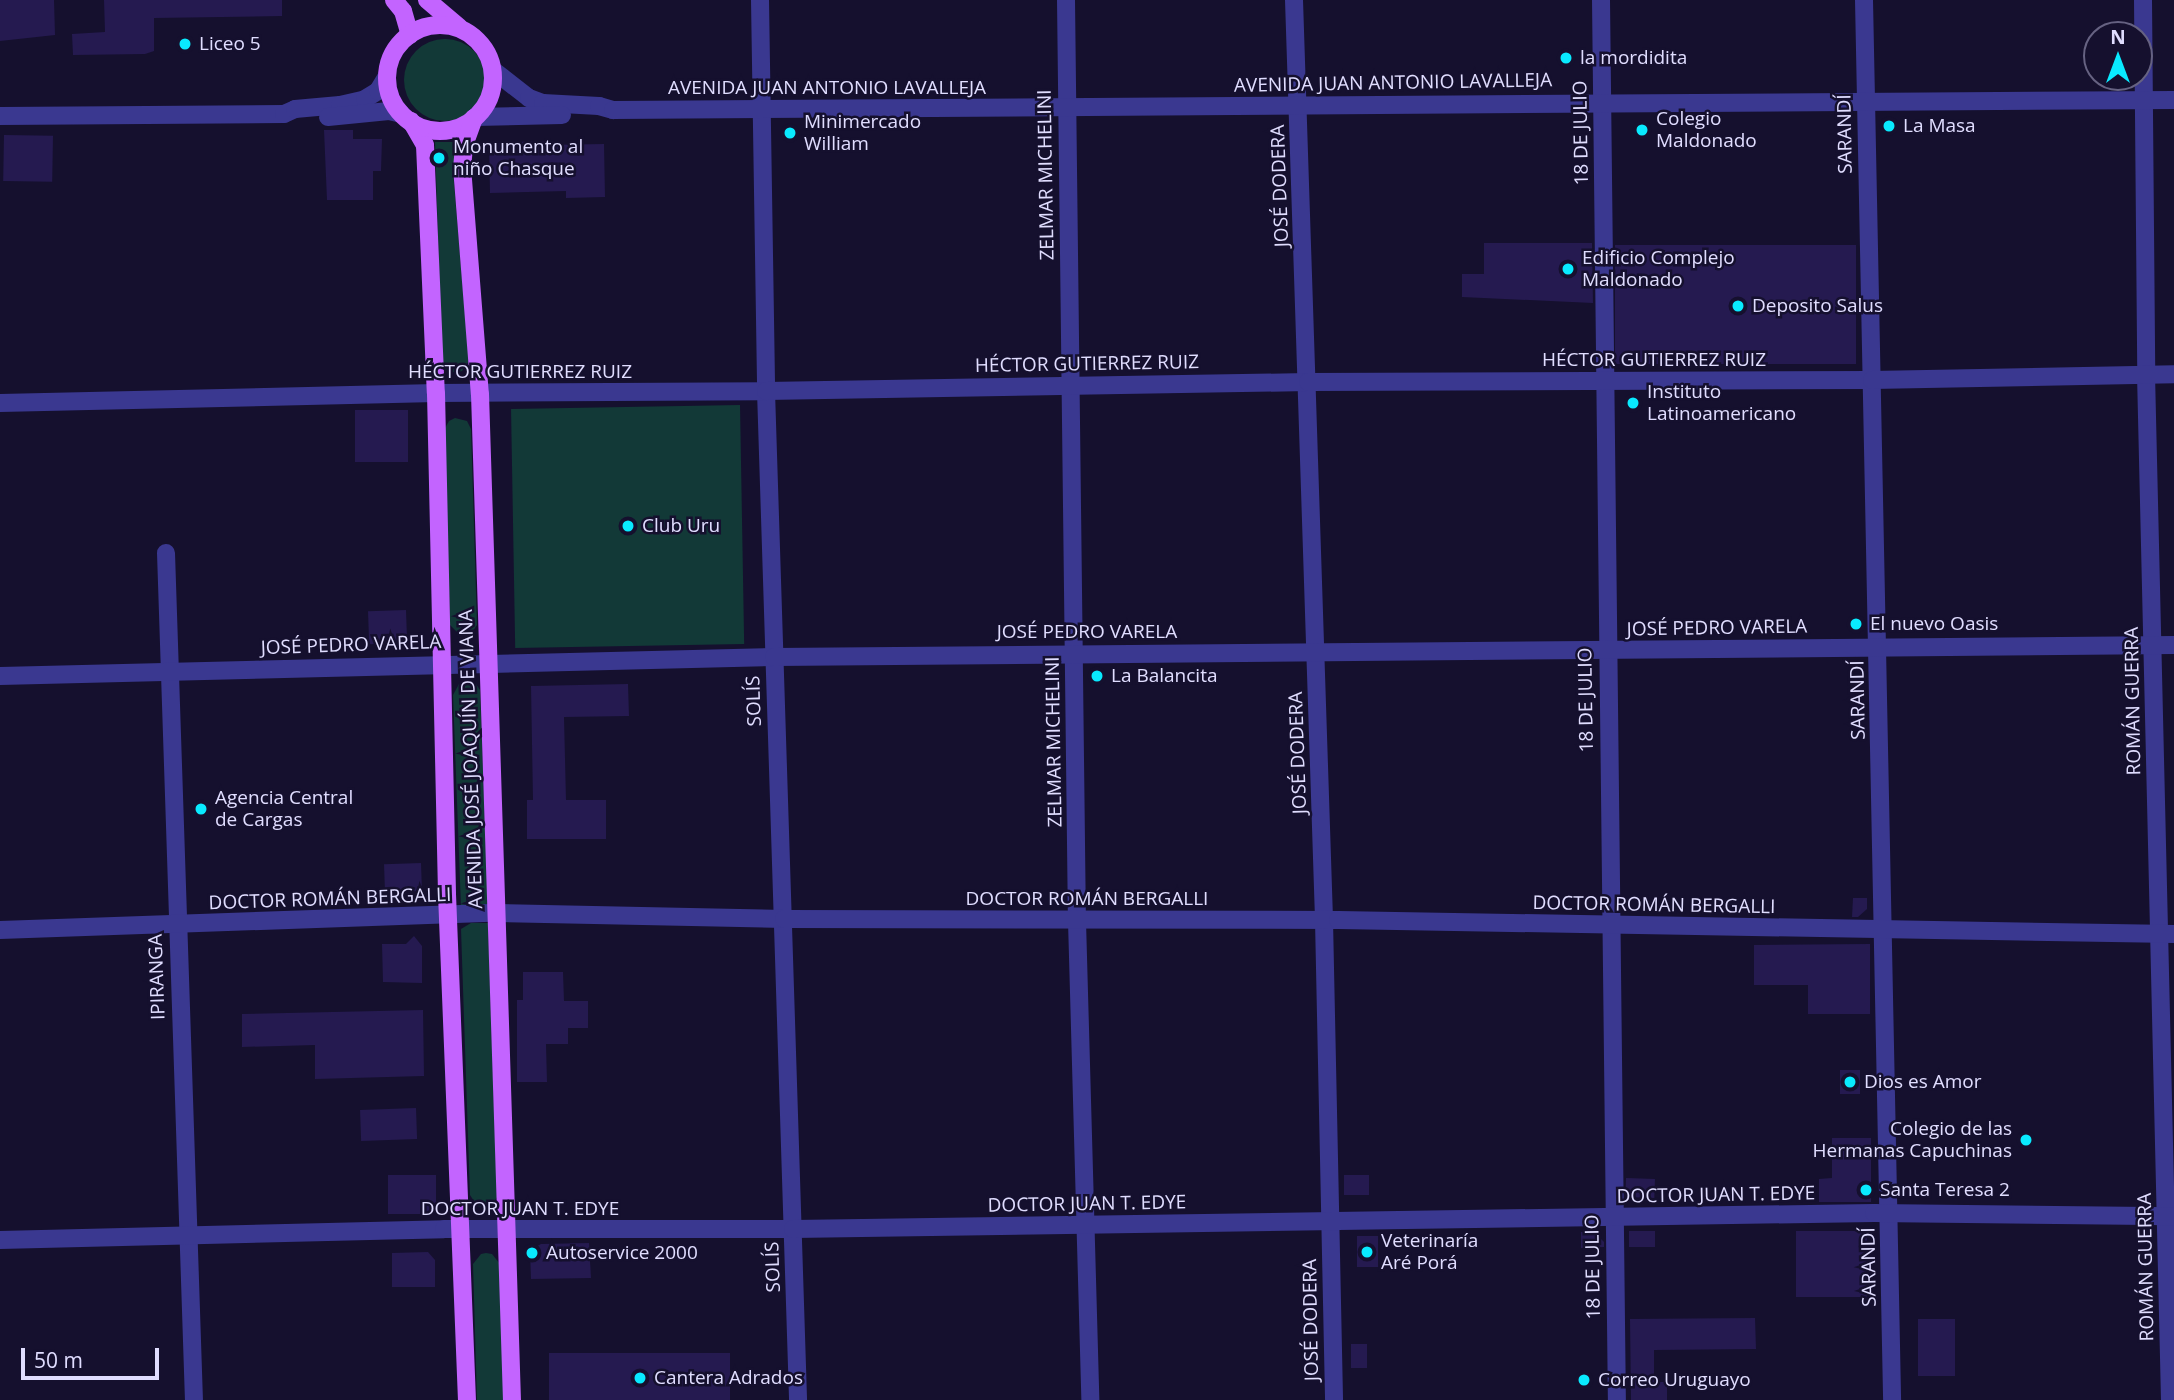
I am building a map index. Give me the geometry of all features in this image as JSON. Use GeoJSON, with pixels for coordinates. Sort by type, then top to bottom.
{"type":"FeatureCollection","features":[{"type":"Feature","properties":{"kind":"main road"},"geometry":{"type":"LineString","coordinates":[[394,0],[403,11],[410,35]]}},
{"type":"Feature","properties":{"kind":"main road"},"geometry":{"type":"LineString","coordinates":[[427,0],[477,39],[487,53],[493,70],[488,100],[474,118],[450,130],[436,130],[407,118],[389,90],[387,76],[390,60],[398,46],[410,35],[426,27],[444,25],[462,29]]}},
{"type":"Feature","properties":{"kind":"main road","name":"AVENIDA JOSÉ JOAQUÍN DE VIANA"},"geometry":{"type":"LineString","coordinates":[[407,118],[425,145],[436,393],[448,917],[467,1400]]}},
{"type":"Feature","properties":{"kind":"main road","name":"AVENIDA JOSÉ JOAQUÍN DE VIANA"},"geometry":{"type":"LineString","coordinates":[[474,118],[464,146],[462,167],[480,394],[512,1400]]}},
{"type":"Feature","properties":{"kind":"street","name":"SOLÍS"},"geometry":{"type":"LineString","coordinates":[[760,0],[766,391],[798,1400]]}},
{"type":"Feature","properties":{"kind":"street","name":"ZELMAR MICHELINI"},"geometry":{"type":"LineString","coordinates":[[1066,0],[1077,921],[1090,1400]]}},
{"type":"Feature","properties":{"kind":"street","name":"JOSÉ DODERA"},"geometry":{"type":"LineString","coordinates":[[1294,0],[1324,920],[1334,1400]]}},
{"type":"Feature","properties":{"kind":"street","name":"18 DE JULIO"},"geometry":{"type":"LineString","coordinates":[[1601,0],[1606,650],[1617,1400]]}},
{"type":"Feature","properties":{"kind":"street","name":"SARANDÍ"},"geometry":{"type":"LineString","coordinates":[[1864,0],[1892,1400]]}},
{"type":"Feature","properties":{"kind":"street","name":"ROMÁN GUERRA"},"geometry":{"type":"LineString","coordinates":[[2143,0],[2146,374],[2152,645],[2167,934],[2170,1400]]}},
{"type":"Feature","properties":{"kind":"street","name":"AVENIDA JUAN ANTONIO LAVALLEJA"},"geometry":{"type":"LineString","coordinates":[[493,70],[529,99],[543,103],[600,106],[613,110],[2174,100]]}},
{"type":"Feature","properties":{"kind":"street"},"geometry":{"type":"LineString","coordinates":[[0,116],[284,114],[295,109],[365,99],[378,91],[387,76]]}},
{"type":"Feature","properties":{"kind":"street","name":"AVENIDA JUAN ANTONIO LAVALLEJA"},"geometry":{"type":"LineString","coordinates":[[474,118],[599,115],[613,110]]}},
{"type":"Feature","properties":{"kind":"street"},"geometry":{"type":"LineString","coordinates":[[284,114],[293,118],[389,111],[407,118]]}},
{"type":"Feature","properties":{"kind":"street","name":"HÉCTOR GUTIERREZ RUIZ"},"geometry":{"type":"LineString","coordinates":[[0,403],[436,393],[766,391],[1308,382],[1872,380],[2174,374]]}},
{"type":"Feature","properties":{"kind":"street","name":"IPIRANGA"},"geometry":{"type":"LineString","coordinates":[[166,553],[194,1400]]}},
{"type":"Feature","properties":{"kind":"street","name":"JOSÉ PEDRO VARELA"},"geometry":{"type":"LineString","coordinates":[[0,676],[774,657],[2174,645]]}},
{"type":"Feature","properties":{"kind":"street","name":"DOCTOR ROMÁN BERGALLI"},"geometry":{"type":"LineString","coordinates":[[0,930],[448,917],[498,913],[784,919],[1324,920],[2167,934]]}},
{"type":"Feature","properties":{"kind":"street","name":"DOCTOR JUAN T. EDYE"},"geometry":{"type":"LineString","coordinates":[[0,1240],[462,1229],[793,1229],[1889,1213],[2170,1216]]}},
{"type":"Feature","properties":{"kind":"green space"},"geometry":{"type":"Polygon","coordinates":[[[445,39],[461,42],[474,51],[483,64],[486,80],[483,96],[474,109],[461,118],[445,121],[429,118],[416,109],[407,96],[404,80],[407,64],[416,51],[429,42],[445,39]]]}},
{"type":"Feature","properties":{"kind":"green space"},"geometry":{"type":"Polygon","coordinates":[[[435,142],[457,142],[453,172],[469,361],[462,371],[456,373],[445,369],[442,363],[435,142]]]}},
{"type":"Feature","properties":{"kind":"green space","name":"Club Uru"},"geometry":{"type":"Polygon","coordinates":[[[740,405],[744,644],[515,648],[511,409],[740,405]]]}},
{"type":"Feature","properties":{"kind":"green space"},"geometry":{"type":"Polygon","coordinates":[[[455,418],[467,421],[471,429],[477,625],[471,634],[465,635],[459,634],[450,625],[444,430],[449,421],[455,418]]]}},
{"type":"Feature","properties":{"kind":"green space"},"geometry":{"type":"Polygon","coordinates":[[[459,684],[476,684],[480,690],[488,904],[461,908],[453,695],[459,684]]]}},
{"type":"Feature","properties":{"kind":"green space"},"geometry":{"type":"Polygon","coordinates":[[[471,923],[488,923],[497,1197],[494,1202],[484,1207],[477,1206],[470,1195],[461,929],[471,923]]]}},
{"type":"Feature","properties":{"kind":"green space"},"geometry":{"type":"Polygon","coordinates":[[[481,1254],[492,1254],[500,1264],[505,1400],[477,1400],[473,1264],[481,1254]]]}},
{"type":"Feature","properties":{"kind":"building"},"geometry":{"type":"Polygon","coordinates":[[[0,0],[54,0],[55,35],[0,41],[0,0]]]}},
{"type":"Feature","properties":{"kind":"building"},"geometry":{"type":"Polygon","coordinates":[[[104,0],[282,0],[282,16],[154,18],[154,51],[145,54],[73,55],[72,34],[105,32],[104,0]]]}},
{"type":"Feature","properties":{"kind":"building"},"geometry":{"type":"Polygon","coordinates":[[[324,130],[353,130],[353,139],[382,139],[381,171],[373,171],[373,200],[327,200],[324,130]]]}},
{"type":"Feature","properties":{"kind":"building"},"geometry":{"type":"Polygon","coordinates":[[[4,135],[53,136],[52,182],[3,181],[4,135]]]}},
{"type":"Feature","properties":{"kind":"building"},"geometry":{"type":"Polygon","coordinates":[[[547,141],[547,145],[604,144],[605,197],[566,198],[566,191],[490,193],[489,143],[547,141]]]}},
{"type":"Feature","properties":{"kind":"building","name":"Edificio Complejo Maldonado"},"geometry":{"type":"Polygon","coordinates":[[[1484,243],[1592,243],[1593,303],[1462,297],[1462,274],[1484,274],[1484,243]]]}},
{"type":"Feature","properties":{"kind":"building","name":"Deposito Salus"},"geometry":{"type":"Polygon","coordinates":[[[1615,245],[1856,245],[1856,364],[1615,364],[1615,245]]]}},
{"type":"Feature","properties":{"kind":"building"},"geometry":{"type":"Polygon","coordinates":[[[355,410],[408,410],[408,462],[355,462],[355,410]]]}},
{"type":"Feature","properties":{"kind":"building"},"geometry":{"type":"Polygon","coordinates":[[[406,610],[407,643],[369,644],[368,611],[406,610]]]}},
{"type":"Feature","properties":{"kind":"building"},"geometry":{"type":"Polygon","coordinates":[[[628,684],[629,716],[564,717],[566,800],[606,800],[606,839],[527,839],[527,800],[533,800],[531,686],[628,684]]]}},
{"type":"Feature","properties":{"kind":"building"},"geometry":{"type":"Polygon","coordinates":[[[421,863],[422,891],[385,892],[384,864],[421,863]]]}},
{"type":"Feature","properties":{"kind":"building"},"geometry":{"type":"Polygon","coordinates":[[[1853,898],[1867,898],[1867,909],[1858,917],[1852,917],[1853,898]]]}},
{"type":"Feature","properties":{"kind":"building"},"geometry":{"type":"Polygon","coordinates":[[[414,936],[422,946],[422,983],[383,982],[382,944],[406,944],[414,936]]]}},
{"type":"Feature","properties":{"kind":"building"},"geometry":{"type":"Polygon","coordinates":[[[1870,944],[1870,1014],[1808,1014],[1808,985],[1754,985],[1754,945],[1870,944]]]}},
{"type":"Feature","properties":{"kind":"building"},"geometry":{"type":"Polygon","coordinates":[[[523,972],[563,972],[564,1001],[588,1001],[588,1028],[568,1028],[568,1044],[546,1044],[547,1082],[517,1082],[517,1000],[523,1000],[523,972]]]}},
{"type":"Feature","properties":{"kind":"building"},"geometry":{"type":"Polygon","coordinates":[[[423,1010],[424,1076],[315,1079],[315,1045],[242,1047],[242,1014],[423,1010]]]}},
{"type":"Feature","properties":{"kind":"building","name":"Dios es Amor"},"geometry":{"type":"Polygon","coordinates":[[[1840,1070],[1860,1070],[1860,1094],[1840,1094],[1840,1070]]]}},
{"type":"Feature","properties":{"kind":"building"},"geometry":{"type":"Polygon","coordinates":[[[416,1108],[417,1139],[361,1141],[360,1110],[416,1108]]]}},
{"type":"Feature","properties":{"kind":"building"},"geometry":{"type":"Polygon","coordinates":[[[1832,1138],[1871,1138],[1871,1202],[1819,1202],[1819,1179],[1832,1178],[1832,1138]]]}},
{"type":"Feature","properties":{"kind":"building"},"geometry":{"type":"Polygon","coordinates":[[[388,1175],[436,1175],[436,1211],[430,1214],[388,1214],[388,1175]]]}},
{"type":"Feature","properties":{"kind":"building"},"geometry":{"type":"Polygon","coordinates":[[[1344,1175],[1369,1175],[1369,1195],[1344,1195],[1344,1175]]]}},
{"type":"Feature","properties":{"kind":"building"},"geometry":{"type":"Polygon","coordinates":[[[1626,1178],[1655,1179],[1654,1198],[1625,1197],[1626,1178]]]}},
{"type":"Feature","properties":{"kind":"building"},"geometry":{"type":"Polygon","coordinates":[[[1629,1231],[1655,1231],[1655,1247],[1629,1247],[1629,1231]]]}},
{"type":"Feature","properties":{"kind":"building"},"geometry":{"type":"Polygon","coordinates":[[[1796,1231],[1867,1231],[1867,1297],[1796,1297],[1796,1231]]]}},
{"type":"Feature","properties":{"kind":"building"},"geometry":{"type":"Polygon","coordinates":[[[1581,1232],[1594,1232],[1604,1242],[1604,1247],[1581,1248],[1581,1232]]]}},
{"type":"Feature","properties":{"kind":"building","name":"Veterinaría Aré Porá"},"geometry":{"type":"Polygon","coordinates":[[[1357,1236],[1378,1236],[1378,1267],[1357,1267],[1357,1236]]]}},
{"type":"Feature","properties":{"kind":"building"},"geometry":{"type":"Polygon","coordinates":[[[589,1243],[591,1278],[531,1279],[530,1250],[541,1244],[589,1243]]]}},
{"type":"Feature","properties":{"kind":"building"},"geometry":{"type":"Polygon","coordinates":[[[428,1252],[435,1260],[435,1287],[392,1287],[392,1253],[428,1252]]]}},
{"type":"Feature","properties":{"kind":"building"},"geometry":{"type":"Polygon","coordinates":[[[1755,1318],[1756,1349],[1654,1350],[1654,1382],[1667,1382],[1667,1400],[1631,1400],[1630,1319],[1755,1318]]]}},
{"type":"Feature","properties":{"kind":"building"},"geometry":{"type":"Polygon","coordinates":[[[1918,1319],[1955,1319],[1955,1376],[1918,1376],[1918,1319]]]}},
{"type":"Feature","properties":{"kind":"building"},"geometry":{"type":"Polygon","coordinates":[[[1351,1344],[1367,1344],[1367,1368],[1351,1368],[1351,1344]]]}},
{"type":"Feature","properties":{"kind":"building","name":"Cantera Adrados"},"geometry":{"type":"Polygon","coordinates":[[[549,1353],[730,1353],[730,1400],[549,1400],[549,1353]]]}},
{"type":"Feature","properties":{"kind":"place","name":"Liceo 5"},"geometry":{"type":"Point","coordinates":[185,44]}},
{"type":"Feature","properties":{"kind":"place","name":"la mordidita"},"geometry":{"type":"Point","coordinates":[1566,58]}},
{"type":"Feature","properties":{"kind":"place","name":"La Masa"},"geometry":{"type":"Point","coordinates":[1889,126]}},
{"type":"Feature","properties":{"kind":"place","name":"Colegio Maldonado"},"geometry":{"type":"Point","coordinates":[1642,130]}},
{"type":"Feature","properties":{"kind":"place","name":"Minimercado William"},"geometry":{"type":"Point","coordinates":[790,133]}},
{"type":"Feature","properties":{"kind":"place","name":"Monumento al niño Chasque"},"geometry":{"type":"Point","coordinates":[439,158]}},
{"type":"Feature","properties":{"kind":"place","name":"Edificio Complejo Maldonado"},"geometry":{"type":"Point","coordinates":[1568,269]}},
{"type":"Feature","properties":{"kind":"place","name":"Deposito Salus"},"geometry":{"type":"Point","coordinates":[1738,306]}},
{"type":"Feature","properties":{"kind":"place","name":"Instituto Latinoamericano"},"geometry":{"type":"Point","coordinates":[1633,403]}},
{"type":"Feature","properties":{"kind":"place","name":"Club Uru"},"geometry":{"type":"Point","coordinates":[628,526]}},
{"type":"Feature","properties":{"kind":"place","name":"El nuevo Oasis"},"geometry":{"type":"Point","coordinates":[1856,624]}},
{"type":"Feature","properties":{"kind":"place","name":"La Balancita"},"geometry":{"type":"Point","coordinates":[1097,676]}},
{"type":"Feature","properties":{"kind":"place","name":"Agencia Central de Cargas"},"geometry":{"type":"Point","coordinates":[201,809]}},
{"type":"Feature","properties":{"kind":"place","name":"Dios es Amor"},"geometry":{"type":"Point","coordinates":[1850,1082]}},
{"type":"Feature","properties":{"kind":"place","name":"Colegio de las Hermanas Capuchinas"},"geometry":{"type":"Point","coordinates":[2026,1140]}},
{"type":"Feature","properties":{"kind":"place","name":"Santa Teresa 2"},"geometry":{"type":"Point","coordinates":[1866,1190]}},
{"type":"Feature","properties":{"kind":"place","name":"Veterinaría Aré Porá"},"geometry":{"type":"Point","coordinates":[1367,1252]}},
{"type":"Feature","properties":{"kind":"place","name":"Autoservice 2000"},"geometry":{"type":"Point","coordinates":[532,1253]}},
{"type":"Feature","properties":{"kind":"place","name":"Cantera Adrados"},"geometry":{"type":"Point","coordinates":[640,1378]}},
{"type":"Feature","properties":{"kind":"place","name":"Correo Uruguayo"},"geometry":{"type":"Point","coordinates":[1584,1380]}}]}
